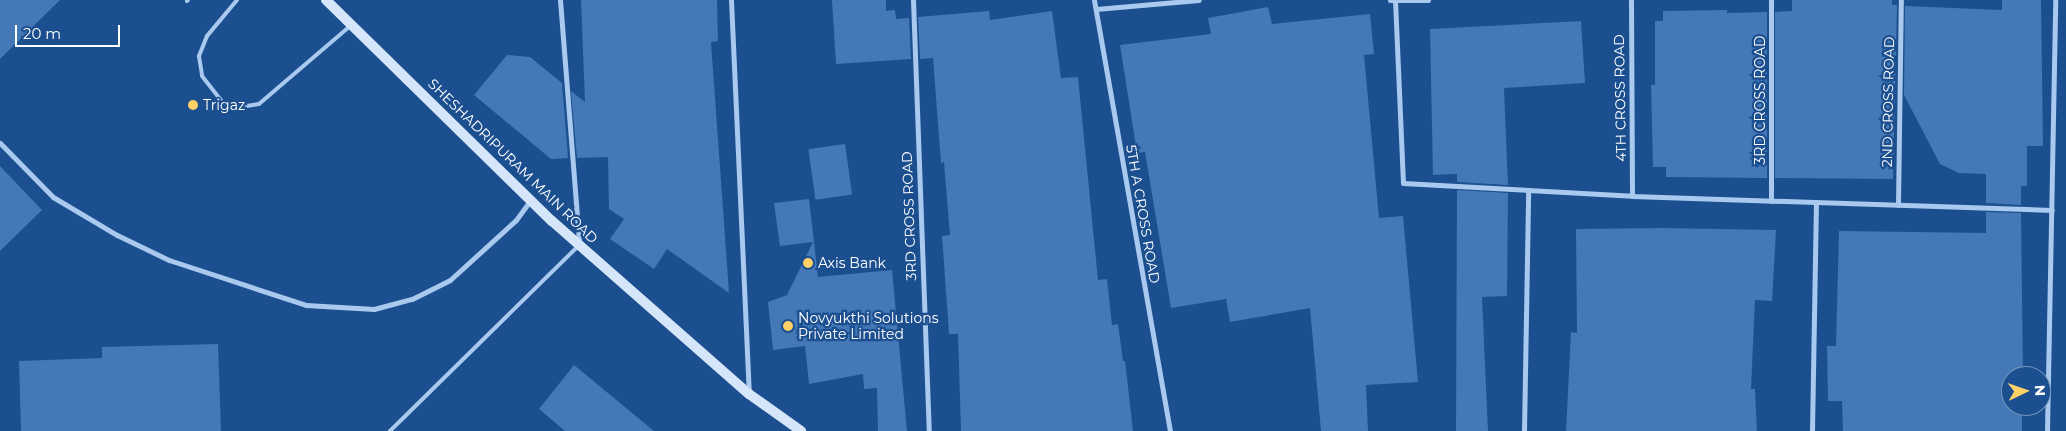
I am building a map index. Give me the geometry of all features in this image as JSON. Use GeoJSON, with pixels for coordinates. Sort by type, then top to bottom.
{"type":"FeatureCollection","features":[{"type":"Feature","properties":{"kind":"street","name":"SHESHADRIPURAM MAIN ROAD"},"geometry":{"type":"LineString","coordinates":[[326,0],[579,245],[750,394],[801,431]]}},
{"type":"Feature","properties":{"kind":"street"},"geometry":{"type":"LineString","coordinates":[[560,0],[579,245]]}},
{"type":"Feature","properties":{"kind":"street"},"geometry":{"type":"LineString","coordinates":[[731,0],[750,394]]}},
{"type":"Feature","properties":{"kind":"street","name":"3RD CROSS ROAD"},"geometry":{"type":"LineString","coordinates":[[913,0],[928,431]]}},
{"type":"Feature","properties":{"kind":"street","name":"5TH A CROSS ROAD"},"geometry":{"type":"LineString","coordinates":[[1094,0],[1170,431]]}},
{"type":"Feature","properties":{"kind":"street"},"geometry":{"type":"LineString","coordinates":[[1096,9],[1198,0]]}},
{"type":"Feature","properties":{"kind":"street"},"geometry":{"type":"LineString","coordinates":[[1390,0],[1428,0]]}},
{"type":"Feature","properties":{"kind":"street"},"geometry":{"type":"LineString","coordinates":[[1394,0],[1404,183],[1632,196],[2052,210]]}},
{"type":"Feature","properties":{"kind":"street","name":"4TH CROSS ROAD"},"geometry":{"type":"LineString","coordinates":[[1631,0],[1632,196]]}},
{"type":"Feature","properties":{"kind":"street","name":"3RD CROSS ROAD"},"geometry":{"type":"LineString","coordinates":[[1771,0],[1771,201]]}},
{"type":"Feature","properties":{"kind":"street","name":"2ND CROSS ROAD"},"geometry":{"type":"LineString","coordinates":[[1898,205],[1902,0]]}},
{"type":"Feature","properties":{"kind":"street"},"geometry":{"type":"LineString","coordinates":[[2047,431],[2055,0]]}},
{"type":"Feature","properties":{"kind":"street"},"geometry":{"type":"LineString","coordinates":[[0,143],[53,197],[117,236],[169,260],[306,305],[374,309],[412,299],[450,280],[516,220],[531,199]]}},
{"type":"Feature","properties":{"kind":"street"},"geometry":{"type":"LineString","coordinates":[[1524,431],[1528,190]]}},
{"type":"Feature","properties":{"kind":"street"},"geometry":{"type":"LineString","coordinates":[[1812,431],[1816,202]]}},
{"type":"Feature","properties":{"kind":"lane"},"geometry":{"type":"LineString","coordinates":[[237,0],[207,36],[199,56],[202,76],[223,104],[259,104],[352,24]]}},
{"type":"Feature","properties":{"kind":"lane"},"geometry":{"type":"LineString","coordinates":[[390,431],[579,245]]}},
{"type":"Feature","properties":{"kind":"building"},"geometry":{"type":"Polygon","coordinates":[[[0,0],[60,0],[0,59],[0,0]]]}},
{"type":"Feature","properties":{"kind":"building"},"geometry":{"type":"Polygon","coordinates":[[[581,0],[717,0],[718,41],[711,42],[729,293],[667,249],[654,269],[610,239],[624,219],[609,209],[608,157],[577,158],[571,91],[585,102],[581,0]]]}},
{"type":"Feature","properties":{"kind":"building"},"geometry":{"type":"Polygon","coordinates":[[[832,0],[886,0],[886,11],[895,10],[896,19],[909,18],[911,59],[836,64],[832,0]]]}},
{"type":"Feature","properties":{"kind":"building"},"geometry":{"type":"Polygon","coordinates":[[[1792,0],[1892,0],[1892,5],[1897,5],[1893,179],[1775,178],[1775,12],[1792,11],[1792,0]]]}},
{"type":"Feature","properties":{"kind":"building"},"geometry":{"type":"Polygon","coordinates":[[[2002,0],[2041,0],[2043,146],[2027,146],[2027,186],[2021,186],[2021,205],[1986,203],[1986,174],[1959,173],[1940,164],[1904,95],[1905,6],[2002,10],[2002,0]]]}},
{"type":"Feature","properties":{"kind":"building"},"geometry":{"type":"Polygon","coordinates":[[[1268,7],[1272,24],[1370,14],[1374,54],[1364,55],[1379,218],[1403,216],[1418,382],[1366,385],[1368,431],[1321,431],[1310,308],[1230,322],[1226,299],[1171,308],[1145,152],[1137,153],[1120,45],[1211,34],[1208,18],[1268,7]]]}},
{"type":"Feature","properties":{"kind":"building"},"geometry":{"type":"Polygon","coordinates":[[[1727,10],[1727,13],[1767,12],[1767,178],[1666,177],[1666,167],[1653,167],[1651,85],[1655,85],[1655,21],[1663,21],[1663,11],[1727,10]]]}},
{"type":"Feature","properties":{"kind":"building"},"geometry":{"type":"Polygon","coordinates":[[[989,11],[990,20],[1052,11],[1061,78],[1078,77],[1098,280],[1107,279],[1112,325],[1118,324],[1123,361],[1125,361],[1133,431],[961,431],[958,334],[949,334],[942,236],[950,235],[944,162],[941,163],[933,58],[920,59],[918,17],[989,11]]]}},
{"type":"Feature","properties":{"kind":"building"},"geometry":{"type":"Polygon","coordinates":[[[1581,21],[1585,83],[1504,88],[1508,185],[1457,182],[1457,174],[1433,175],[1430,29],[1581,21]]]}},
{"type":"Feature","properties":{"kind":"building"},"geometry":{"type":"Polygon","coordinates":[[[507,55],[530,57],[562,83],[568,158],[551,159],[474,95],[507,55]]]}},
{"type":"Feature","properties":{"kind":"building"},"geometry":{"type":"Polygon","coordinates":[[[845,144],[852,195],[815,200],[808,149],[845,144]]]}},
{"type":"Feature","properties":{"kind":"building"},"geometry":{"type":"Polygon","coordinates":[[[0,166],[42,210],[0,251],[0,166]]]}},
{"type":"Feature","properties":{"kind":"building"},"geometry":{"type":"Polygon","coordinates":[[[1457,190],[1508,193],[1507,296],[1482,297],[1488,431],[1456,431],[1457,190]]]}},
{"type":"Feature","properties":{"kind":"building"},"geometry":{"type":"Polygon","coordinates":[[[809,199],[818,277],[892,270],[907,431],[878,431],[877,388],[864,389],[863,374],[809,384],[805,346],[773,350],[768,302],[787,295],[813,242],[780,246],[774,203],[809,199]]]}},
{"type":"Feature","properties":{"kind":"building"},"geometry":{"type":"Polygon","coordinates":[[[1986,212],[2021,213],[2023,366],[2001,366],[2001,416],[2022,416],[2022,431],[1843,431],[1842,401],[1828,401],[1827,346],[1836,346],[1839,231],[1986,233],[1986,212]]]}},
{"type":"Feature","properties":{"kind":"building"},"geometry":{"type":"Polygon","coordinates":[[[1576,229],[1776,230],[1772,301],[1755,300],[1751,389],[1755,389],[1757,431],[1566,431],[1571,332],[1577,333],[1576,229]]]}},
{"type":"Feature","properties":{"kind":"building"},"geometry":{"type":"Polygon","coordinates":[[[218,344],[221,431],[21,431],[19,361],[102,358],[102,347],[218,344]]]}},
{"type":"Feature","properties":{"kind":"building"},"geometry":{"type":"Polygon","coordinates":[[[574,365],[654,431],[565,431],[539,409],[574,365]]]}},
{"type":"Feature","properties":{"kind":"place","name":"Trigaz"},"geometry":{"type":"Point","coordinates":[193,105]}},
{"type":"Feature","properties":{"kind":"place","name":"Axis Bank"},"geometry":{"type":"Point","coordinates":[808,263]}},
{"type":"Feature","properties":{"kind":"place","name":"Novyukthi Solutions Private Limited"},"geometry":{"type":"Point","coordinates":[788,326]}}]}
